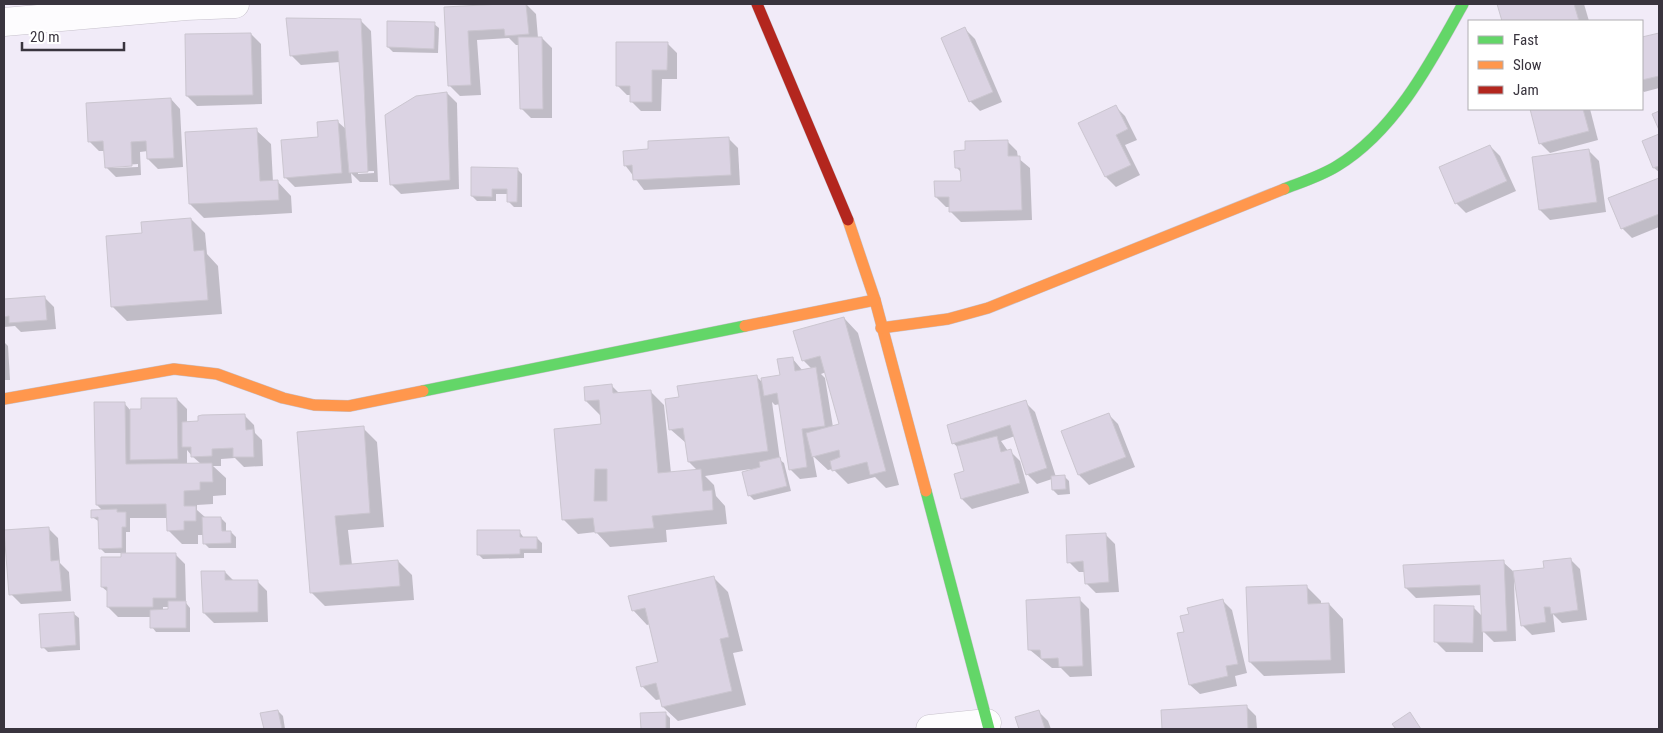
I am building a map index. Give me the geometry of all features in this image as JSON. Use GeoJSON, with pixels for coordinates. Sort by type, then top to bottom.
{"type":"FeatureCollection","features":[{"type":"Feature","properties":{"kind":"street"},"geometry":{"type":"LineString","coordinates":[[4,22],[186,6],[235,4]]}},
{"type":"Feature","properties":{"kind":"street"},"geometry":{"type":"LineString","coordinates":[[757,4],[843,206],[875,300],[988,726],[930,729]]}},
{"type":"Feature","properties":{"kind":"street"},"geometry":{"type":"LineString","coordinates":[[881,328],[948,319],[988,308],[1304,181],[1341,164],[1372,138],[1406,98],[1440,47],[1463,4]]}},
{"type":"Feature","properties":{"kind":"street"},"geometry":{"type":"LineString","coordinates":[[4,399],[174,369],[217,374],[283,398],[314,405],[349,406],[875,300]]}},
{"type":"Feature","properties":{"kind":"building"},"geometry":{"type":"Polygon","coordinates":[[[526,4],[529,34],[505,36],[504,29],[468,31],[471,85],[448,86],[444,7],[526,4]]]}},
{"type":"Feature","properties":{"kind":"building"},"geometry":{"type":"Polygon","coordinates":[[[1497,4],[1574,4],[1579,20],[1502,20],[1497,4]]]}},
{"type":"Feature","properties":{"kind":"building"},"geometry":{"type":"Polygon","coordinates":[[[286,18],[361,19],[368,172],[349,173],[338,51],[290,56],[286,18]]]}},
{"type":"Feature","properties":{"kind":"building"},"geometry":{"type":"Polygon","coordinates":[[[387,21],[435,22],[434,49],[387,47],[387,21]]]}},
{"type":"Feature","properties":{"kind":"building"},"geometry":{"type":"Polygon","coordinates":[[[965,27],[993,92],[969,102],[941,38],[965,27]]]}},
{"type":"Feature","properties":{"kind":"building"},"geometry":{"type":"Polygon","coordinates":[[[251,33],[253,95],[186,96],[185,34],[251,33]]]}},
{"type":"Feature","properties":{"kind":"building"},"geometry":{"type":"Polygon","coordinates":[[[1659,33],[1659,76],[1643,80],[1643,37],[1659,33]]]}},
{"type":"Feature","properties":{"kind":"building"},"geometry":{"type":"Polygon","coordinates":[[[518,37],[542,37],[543,109],[520,109],[518,37]]]}},
{"type":"Feature","properties":{"kind":"building"},"geometry":{"type":"Polygon","coordinates":[[[616,42],[668,42],[667,70],[652,70],[652,102],[630,102],[630,86],[616,86],[616,42]]]}},
{"type":"Feature","properties":{"kind":"building"},"geometry":{"type":"Polygon","coordinates":[[[447,92],[450,180],[390,185],[385,115],[416,96],[447,92]]]}},
{"type":"Feature","properties":{"kind":"building"},"geometry":{"type":"Polygon","coordinates":[[[171,98],[174,158],[147,159],[146,141],[131,142],[132,166],[105,168],[103,141],[88,142],[86,103],[171,98]]]}},
{"type":"Feature","properties":{"kind":"building"},"geometry":{"type":"Polygon","coordinates":[[[1116,105],[1128,129],[1116,135],[1131,165],[1105,177],[1078,123],[1116,105]]]}},
{"type":"Feature","properties":{"kind":"building"},"geometry":{"type":"Polygon","coordinates":[[[1530,110],[1583,110],[1589,131],[1539,144],[1530,110]]]}},
{"type":"Feature","properties":{"kind":"building"},"geometry":{"type":"Polygon","coordinates":[[[1659,111],[1659,130],[1652,114],[1659,111]]]}},
{"type":"Feature","properties":{"kind":"building"},"geometry":{"type":"Polygon","coordinates":[[[338,120],[342,173],[284,178],[281,140],[318,137],[317,122],[338,120]]]}},
{"type":"Feature","properties":{"kind":"building"},"geometry":{"type":"Polygon","coordinates":[[[257,128],[260,181],[278,180],[279,200],[189,204],[185,132],[257,128]]]}},
{"type":"Feature","properties":{"kind":"building"},"geometry":{"type":"Polygon","coordinates":[[[1659,134],[1659,166],[1653,168],[1642,141],[1659,134]]]}},
{"type":"Feature","properties":{"kind":"building"},"geometry":{"type":"Polygon","coordinates":[[[729,137],[731,175],[633,180],[632,165],[624,166],[623,151],[648,149],[648,141],[729,137]]]}},
{"type":"Feature","properties":{"kind":"building"},"geometry":{"type":"Polygon","coordinates":[[[1008,140],[1008,156],[1020,156],[1022,210],[949,212],[949,197],[935,197],[934,181],[961,181],[960,168],[955,168],[954,151],[965,150],[965,141],[1008,140]]]}},
{"type":"Feature","properties":{"kind":"building"},"geometry":{"type":"Polygon","coordinates":[[[1490,145],[1507,181],[1455,204],[1439,167],[1490,145]]]}},
{"type":"Feature","properties":{"kind":"building"},"geometry":{"type":"Polygon","coordinates":[[[1589,149],[1597,202],[1539,210],[1532,157],[1589,149]]]}},
{"type":"Feature","properties":{"kind":"building"},"geometry":{"type":"Polygon","coordinates":[[[471,167],[518,168],[517,202],[507,202],[507,189],[492,189],[492,197],[471,196],[471,167]]]}},
{"type":"Feature","properties":{"kind":"building"},"geometry":{"type":"Polygon","coordinates":[[[1659,178],[1659,214],[1621,229],[1608,198],[1659,178]]]}},
{"type":"Feature","properties":{"kind":"building"},"geometry":{"type":"Polygon","coordinates":[[[191,218],[194,251],[204,250],[208,300],[111,307],[106,236],[142,233],[141,222],[191,218]]]}},
{"type":"Feature","properties":{"kind":"building"},"geometry":{"type":"Polygon","coordinates":[[[45,296],[47,320],[9,323],[9,316],[4,317],[4,299],[45,296]]]}},
{"type":"Feature","properties":{"kind":"building"},"geometry":{"type":"Polygon","coordinates":[[[844,317],[886,471],[870,475],[867,462],[832,471],[830,461],[840,457],[839,450],[812,457],[806,433],[839,424],[820,356],[802,361],[793,331],[844,317]]]}},
{"type":"Feature","properties":{"kind":"building"},"geometry":{"type":"Polygon","coordinates":[[[793,357],[795,371],[816,367],[825,426],[802,429],[807,467],[789,470],[777,393],[764,396],[761,378],[780,375],[777,359],[793,357]]]}},
{"type":"Feature","properties":{"kind":"building"},"geometry":{"type":"Polygon","coordinates":[[[757,375],[768,451],[688,462],[683,428],[669,430],[665,399],[679,397],[677,386],[757,375]]]}},
{"type":"Feature","properties":{"kind":"building"},"geometry":{"type":"Polygon","coordinates":[[[612,384],[613,393],[651,390],[658,473],[701,469],[703,491],[712,490],[713,510],[652,516],[654,528],[595,533],[593,518],[562,520],[554,429],[601,424],[599,400],[585,401],[584,387],[612,384]],[[595,469],[594,501],[607,501],[607,469],[595,469]]]}},
{"type":"Feature","properties":{"kind":"building"},"geometry":{"type":"Polygon","coordinates":[[[141,398],[177,398],[178,459],[130,460],[130,409],[141,409],[141,398]]]}},
{"type":"Feature","properties":{"kind":"building"},"geometry":{"type":"Polygon","coordinates":[[[1026,400],[1047,468],[1026,475],[1010,425],[952,444],[947,425],[1026,400]]]}},
{"type":"Feature","properties":{"kind":"building"},"geometry":{"type":"Polygon","coordinates":[[[94,402],[125,402],[126,464],[212,463],[213,482],[200,482],[200,490],[184,491],[184,506],[196,506],[196,521],[184,521],[184,530],[167,531],[166,504],[96,505],[94,402]]]}},
{"type":"Feature","properties":{"kind":"building"},"geometry":{"type":"Polygon","coordinates":[[[1109,413],[1126,457],[1078,475],[1061,431],[1109,413]]]}},
{"type":"Feature","properties":{"kind":"building"},"geometry":{"type":"Polygon","coordinates":[[[245,414],[246,430],[253,429],[254,457],[233,457],[233,448],[212,449],[212,456],[191,457],[191,447],[182,447],[182,422],[198,421],[198,416],[202,415],[245,414]]]}},
{"type":"Feature","properties":{"kind":"building"},"geometry":{"type":"Polygon","coordinates":[[[364,426],[370,513],[335,516],[340,565],[398,560],[400,586],[310,593],[297,432],[364,426]]]}},
{"type":"Feature","properties":{"kind":"building"},"geometry":{"type":"Polygon","coordinates":[[[997,436],[1001,452],[1011,449],[1020,483],[961,499],[954,474],[964,471],[957,446],[997,436]]]}},
{"type":"Feature","properties":{"kind":"building"},"geometry":{"type":"Polygon","coordinates":[[[780,457],[787,486],[748,496],[742,472],[760,467],[759,462],[780,457]]]}},
{"type":"Feature","properties":{"kind":"building"},"geometry":{"type":"Polygon","coordinates":[[[1065,475],[1066,489],[1052,490],[1051,476],[1065,475]]]}},
{"type":"Feature","properties":{"kind":"building"},"geometry":{"type":"Polygon","coordinates":[[[117,509],[117,512],[126,512],[126,527],[122,527],[122,548],[99,549],[98,517],[91,518],[91,510],[117,509]]]}},
{"type":"Feature","properties":{"kind":"building"},"geometry":{"type":"Polygon","coordinates":[[[202,517],[221,517],[222,531],[231,531],[231,543],[203,544],[202,517]]]}},
{"type":"Feature","properties":{"kind":"building"},"geometry":{"type":"Polygon","coordinates":[[[49,527],[51,561],[59,560],[62,591],[9,595],[4,530],[49,527]]]}},
{"type":"Feature","properties":{"kind":"building"},"geometry":{"type":"Polygon","coordinates":[[[477,530],[520,530],[520,537],[537,537],[537,549],[520,549],[520,554],[477,555],[477,530]]]}},
{"type":"Feature","properties":{"kind":"building"},"geometry":{"type":"Polygon","coordinates":[[[1106,533],[1109,582],[1085,584],[1083,561],[1067,563],[1066,535],[1106,533]]]}},
{"type":"Feature","properties":{"kind":"building"},"geometry":{"type":"Polygon","coordinates":[[[121,553],[176,553],[176,598],[153,598],[153,607],[107,607],[107,587],[101,587],[101,557],[121,557],[121,553]]]}},
{"type":"Feature","properties":{"kind":"building"},"geometry":{"type":"Polygon","coordinates":[[[1571,558],[1578,610],[1551,614],[1550,607],[1544,607],[1546,622],[1521,626],[1513,571],[1544,568],[1543,561],[1571,558]]]}},
{"type":"Feature","properties":{"kind":"building"},"geometry":{"type":"Polygon","coordinates":[[[1504,560],[1507,631],[1482,632],[1480,585],[1405,588],[1403,565],[1504,560]]]}},
{"type":"Feature","properties":{"kind":"building"},"geometry":{"type":"Polygon","coordinates":[[[201,571],[225,571],[225,580],[258,580],[258,612],[203,613],[201,571]]]}},
{"type":"Feature","properties":{"kind":"building"},"geometry":{"type":"Polygon","coordinates":[[[714,576],[729,637],[720,639],[732,691],[662,707],[656,683],[641,687],[636,667],[658,662],[645,608],[632,611],[628,596],[714,576]]]}},
{"type":"Feature","properties":{"kind":"building"},"geometry":{"type":"Polygon","coordinates":[[[1307,585],[1308,604],[1329,603],[1331,660],[1249,662],[1246,587],[1307,585]]]}},
{"type":"Feature","properties":{"kind":"building"},"geometry":{"type":"Polygon","coordinates":[[[1080,597],[1083,666],[1059,667],[1058,658],[1041,659],[1040,650],[1028,650],[1026,600],[1080,597]]]}},
{"type":"Feature","properties":{"kind":"building"},"geometry":{"type":"Polygon","coordinates":[[[1223,599],[1238,664],[1226,666],[1228,676],[1189,685],[1177,633],[1184,632],[1180,616],[1189,614],[1187,608],[1223,599]]]}},
{"type":"Feature","properties":{"kind":"building"},"geometry":{"type":"Polygon","coordinates":[[[168,601],[186,601],[186,628],[150,628],[150,610],[168,609],[168,601]]]}},
{"type":"Feature","properties":{"kind":"building"},"geometry":{"type":"Polygon","coordinates":[[[1434,605],[1474,606],[1473,643],[1434,642],[1434,605]]]}},
{"type":"Feature","properties":{"kind":"building"},"geometry":{"type":"Polygon","coordinates":[[[74,612],[76,645],[41,648],[39,614],[74,612]]]}},
{"type":"Feature","properties":{"kind":"building"},"geometry":{"type":"Polygon","coordinates":[[[1247,705],[1248,729],[1162,729],[1161,710],[1247,705]]]}},
{"type":"Feature","properties":{"kind":"building"},"geometry":{"type":"Polygon","coordinates":[[[278,710],[282,729],[264,729],[260,713],[278,710]]]}},
{"type":"Feature","properties":{"kind":"building"},"geometry":{"type":"Polygon","coordinates":[[[1039,710],[1045,729],[1019,729],[1015,717],[1039,710]]]}},
{"type":"Feature","properties":{"kind":"building"},"geometry":{"type":"Polygon","coordinates":[[[666,712],[666,729],[641,729],[640,713],[666,712]]]}},
{"type":"Feature","properties":{"kind":"building"},"geometry":{"type":"Polygon","coordinates":[[[1410,712],[1421,729],[1396,729],[1392,724],[1410,712]]]}},
{"type":"Feature","properties":{"kind":"traffic: fast"},"geometry":{"type":"LineString","coordinates":[[1284,189],[1318,176],[1337,166],[1377,134],[1410,94],[1463,4]]}},
{"type":"Feature","properties":{"kind":"traffic: fast"},"geometry":{"type":"LineString","coordinates":[[423,391],[745,326]]}},
{"type":"Feature","properties":{"kind":"traffic: fast"},"geometry":{"type":"LineString","coordinates":[[926,491],[989,729]]}},
{"type":"Feature","properties":{"kind":"traffic: slow"},"geometry":{"type":"LineString","coordinates":[[881,328],[948,319],[988,308],[1284,189]]}},
{"type":"Feature","properties":{"kind":"traffic: slow"},"geometry":{"type":"LineString","coordinates":[[848,220],[875,300],[926,491]]}},
{"type":"Feature","properties":{"kind":"traffic: slow"},"geometry":{"type":"LineString","coordinates":[[745,326],[875,300]]}},
{"type":"Feature","properties":{"kind":"traffic: slow"},"geometry":{"type":"LineString","coordinates":[[4,399],[174,369],[217,374],[283,398],[314,405],[349,406],[423,391]]}},
{"type":"Feature","properties":{"kind":"traffic: jam"},"geometry":{"type":"LineString","coordinates":[[757,4],[848,220]]}}]}
